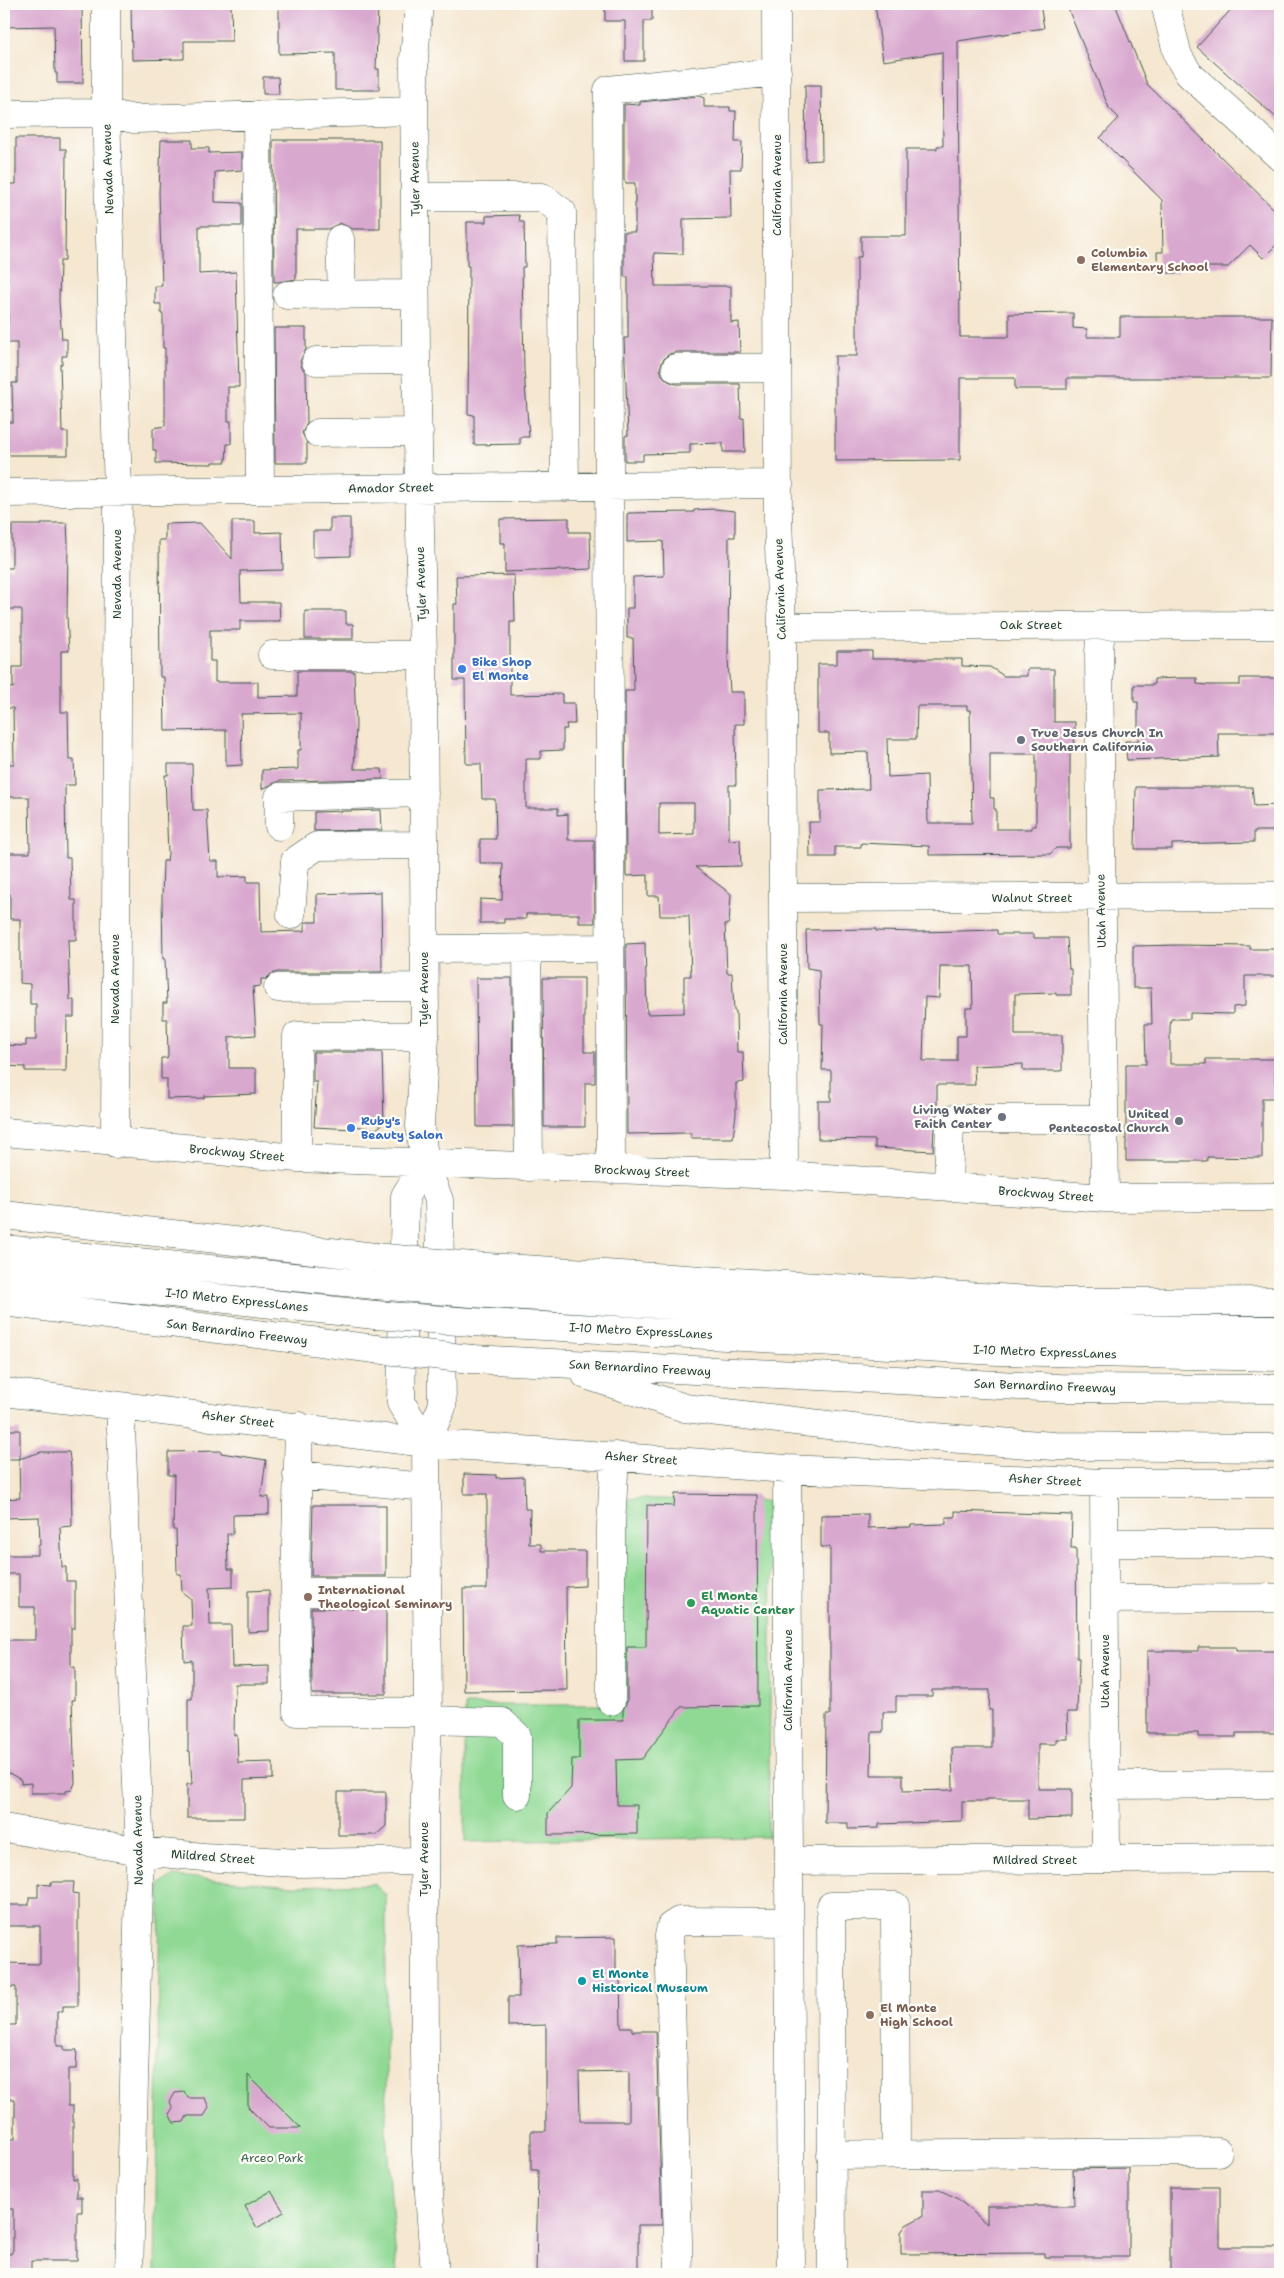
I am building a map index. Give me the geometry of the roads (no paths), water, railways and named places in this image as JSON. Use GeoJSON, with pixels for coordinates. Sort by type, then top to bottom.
{"type":"FeatureCollection","features":[{"type":"Feature","properties":{"kind":"main road","name":"Nevada Avenue"},"geometry":{"type":"LineString","coordinates":[[106,4],[106,114],[118,490],[115,1144]]}},
{"type":"Feature","properties":{"kind":"main road","name":"Tyler Avenue"},"geometry":{"type":"LineString","coordinates":[[419,4],[414,58],[414,111],[415,294],[419,432],[424,794],[425,1036],[420,1126],[425,1164],[439,1200],[442,1407],[426,1443],[428,1716],[424,1861],[426,2152],[436,2274]]}},
{"type":"Feature","properties":{"kind":"main road","name":"California Avenue"},"geometry":{"type":"LineString","coordinates":[[776,4],[778,72],[779,484],[782,627],[784,1175]]}},
{"type":"Feature","properties":{"kind":"main road"},"geometry":{"type":"LineString","coordinates":[[1165,4],[1178,56],[1189,74],[1280,157]]}},
{"type":"Feature","properties":{"kind":"main road"},"geometry":{"type":"LineString","coordinates":[[611,1170],[608,90],[778,72]]}},
{"type":"Feature","properties":{"kind":"main road"},"geometry":{"type":"LineString","coordinates":[[4,114],[106,114],[134,119],[414,111]]}},
{"type":"Feature","properties":{"kind":"main road"},"geometry":{"type":"LineString","coordinates":[[257,115],[260,489]]}},
{"type":"Feature","properties":{"kind":"main road"},"geometry":{"type":"LineString","coordinates":[[415,197],[542,197],[562,212],[565,487]]}},
{"type":"Feature","properties":{"kind":"main road"},"geometry":{"type":"LineString","coordinates":[[340,239],[342,294]]}},
{"type":"Feature","properties":{"kind":"main road"},"geometry":{"type":"LineString","coordinates":[[288,295],[415,294]]}},
{"type":"Feature","properties":{"kind":"main road"},"geometry":{"type":"LineString","coordinates":[[316,360],[416,360]]}},
{"type":"Feature","properties":{"kind":"main road"},"geometry":{"type":"LineString","coordinates":[[676,368],[778,368]]}},
{"type":"Feature","properties":{"kind":"main road"},"geometry":{"type":"LineString","coordinates":[[318,433],[419,432]]}},
{"type":"Feature","properties":{"kind":"main road","name":"Amador Street"},"geometry":{"type":"LineString","coordinates":[[4,493],[118,490],[779,484]]}},
{"type":"Feature","properties":{"kind":"main road","name":"Oak Street"},"geometry":{"type":"LineString","coordinates":[[782,627],[1101,624],[1280,625]]}},
{"type":"Feature","properties":{"kind":"main road","name":"Utah Avenue"},"geometry":{"type":"LineString","coordinates":[[1101,624],[1099,663],[1105,1198]]}},
{"type":"Feature","properties":{"kind":"main road"},"geometry":{"type":"LineString","coordinates":[[272,655],[423,655]]}},
{"type":"Feature","properties":{"kind":"main road"},"geometry":{"type":"LineString","coordinates":[[279,826],[279,796],[424,794]]}},
{"type":"Feature","properties":{"kind":"main road"},"geometry":{"type":"LineString","coordinates":[[291,915],[295,861],[317,846],[423,845]]}},
{"type":"Feature","properties":{"kind":"main road","name":"Walnut Street"},"geometry":{"type":"LineString","coordinates":[[783,898],[1280,896]]}},
{"type":"Feature","properties":{"kind":"main road"},"geometry":{"type":"LineString","coordinates":[[527,948],[529,1167]]}},
{"type":"Feature","properties":{"kind":"main road"},"geometry":{"type":"LineString","coordinates":[[424,949],[610,948]]}},
{"type":"Feature","properties":{"kind":"main road"},"geometry":{"type":"LineString","coordinates":[[278,988],[424,987]]}},
{"type":"Feature","properties":{"kind":"main road"},"geometry":{"type":"LineString","coordinates":[[297,1158],[297,1036],[425,1036]]}},
{"type":"Feature","properties":{"kind":"main road"},"geometry":{"type":"LineString","coordinates":[[948,1187],[950,1122],[953,1119],[1104,1119]]}},
{"type":"Feature","properties":{"kind":"main road","name":"Brockway Street"},"geometry":{"type":"LineString","coordinates":[[4,1132],[115,1144],[297,1158],[425,1164],[784,1175],[1105,1198],[1280,1197]]}},
{"type":"Feature","properties":{"kind":"main road"},"geometry":{"type":"LineString","coordinates":[[425,1164],[405,1196],[401,1403],[426,1443]]}},
{"type":"Feature","properties":{"kind":"main road"},"geometry":{"type":"LineString","coordinates":[[4,1215],[375,1257],[472,1266],[1065,1302],[1280,1301]]}},
{"type":"Feature","properties":{"kind":"main road","name":"I-10 Metro ExpressLanes"},"geometry":{"type":"LineString","coordinates":[[4,1249],[472,1293],[970,1323],[1136,1330],[1280,1330]]}},
{"type":"Feature","properties":{"kind":"main road","name":"I-10 Metro ExpressLanes"},"geometry":{"type":"LineString","coordinates":[[4,1275],[375,1315],[472,1322],[998,1351],[1280,1357]]}},
{"type":"Feature","properties":{"kind":"main road","name":"San Bernardino Freeway"},"geometry":{"type":"LineString","coordinates":[[4,1302],[375,1349],[472,1359],[1059,1388],[1280,1389]]}},
{"type":"Feature","properties":{"kind":"main road"},"geometry":{"type":"LineString","coordinates":[[554,1364],[685,1408],[920,1436],[1054,1446],[1280,1448]]}},
{"type":"Feature","properties":{"kind":"main road","name":"Asher Street"},"geometry":{"type":"LineString","coordinates":[[4,1392],[300,1426],[426,1443],[787,1469],[1104,1483],[1280,1483]]}},
{"type":"Feature","properties":{"kind":"main road","name":"Nevada Avenue"},"geometry":{"type":"LineString","coordinates":[[120,1406],[140,1851],[129,2274]]}},
{"type":"Feature","properties":{"kind":"main road"},"geometry":{"type":"LineString","coordinates":[[300,1426],[295,1592],[297,1712],[428,1716],[502,1722],[517,1736],[517,1795]]}},
{"type":"Feature","properties":{"kind":"main road"},"geometry":{"type":"LineString","coordinates":[[611,1701],[611,1525],[616,1456]]}},
{"type":"Feature","properties":{"kind":"main road","name":"California Avenue"},"geometry":{"type":"LineString","coordinates":[[787,1469],[792,2274]]}},
{"type":"Feature","properties":{"kind":"main road"},"geometry":{"type":"LineString","coordinates":[[297,1476],[426,1487]]}},
{"type":"Feature","properties":{"kind":"main road","name":"Utah Avenue"},"geometry":{"type":"LineString","coordinates":[[1104,1483],[1106,1859]]}},
{"type":"Feature","properties":{"kind":"main road"},"geometry":{"type":"LineString","coordinates":[[1104,1543],[1280,1543]]}},
{"type":"Feature","properties":{"kind":"main road"},"geometry":{"type":"LineString","coordinates":[[295,1592],[427,1592]]}},
{"type":"Feature","properties":{"kind":"main road"},"geometry":{"type":"LineString","coordinates":[[1105,1599],[1280,1598]]}},
{"type":"Feature","properties":{"kind":"main road"},"geometry":{"type":"LineString","coordinates":[[1106,1785],[1280,1784]]}},
{"type":"Feature","properties":{"kind":"main road","name":"Mildred Street"},"geometry":{"type":"LineString","coordinates":[[4,1828],[140,1851],[298,1863],[424,1861]]}},
{"type":"Feature","properties":{"kind":"main road","name":"Mildred Street"},"geometry":{"type":"LineString","coordinates":[[790,1861],[1280,1858]]}},
{"type":"Feature","properties":{"kind":"main road"},"geometry":{"type":"LineString","coordinates":[[832,2274],[830,1906],[895,1906],[896,2154]]}},
{"type":"Feature","properties":{"kind":"main road"},"geometry":{"type":"LineString","coordinates":[[679,2274],[670,1926],[678,1921],[790,1922]]}},
{"type":"Feature","properties":{"kind":"main road"},"geometry":{"type":"LineString","coordinates":[[831,2155],[1218,2152]]}},
{"type":"Feature","properties":{"kind":"place","name":"Columbia Elementary School"},"geometry":{"type":"Point","coordinates":[1081,260]}},
{"type":"Feature","properties":{"kind":"place","name":"Bike Shop El Monte"},"geometry":{"type":"Point","coordinates":[462,669]}},
{"type":"Feature","properties":{"kind":"place","name":"True Jesus Church In Southern California"},"geometry":{"type":"Point","coordinates":[1021,740]}},
{"type":"Feature","properties":{"kind":"place","name":"Living Water Faith Center"},"geometry":{"type":"Point","coordinates":[1002,1117]}},
{"type":"Feature","properties":{"kind":"place","name":"United Pentecostal Church"},"geometry":{"type":"Point","coordinates":[1179,1121]}},
{"type":"Feature","properties":{"kind":"place","name":"Ruby's Beauty Salon"},"geometry":{"type":"Point","coordinates":[351,1128]}},
{"type":"Feature","properties":{"kind":"place","name":"International Theological Seminary"},"geometry":{"type":"Point","coordinates":[308,1597]}},
{"type":"Feature","properties":{"kind":"place","name":"El Monte Aquatic Center"},"geometry":{"type":"Point","coordinates":[691,1603]}},
{"type":"Feature","properties":{"kind":"place","name":"El Monte Historical Museum"},"geometry":{"type":"Point","coordinates":[582,1981]}},
{"type":"Feature","properties":{"kind":"place","name":"El Monte High School"},"geometry":{"type":"Point","coordinates":[870,2015]}},
{"type":"Feature","properties":{"kind":"park label","name":"Arceo Park"},"geometry":{"type":"Point","coordinates":[272,2158]}}]}
